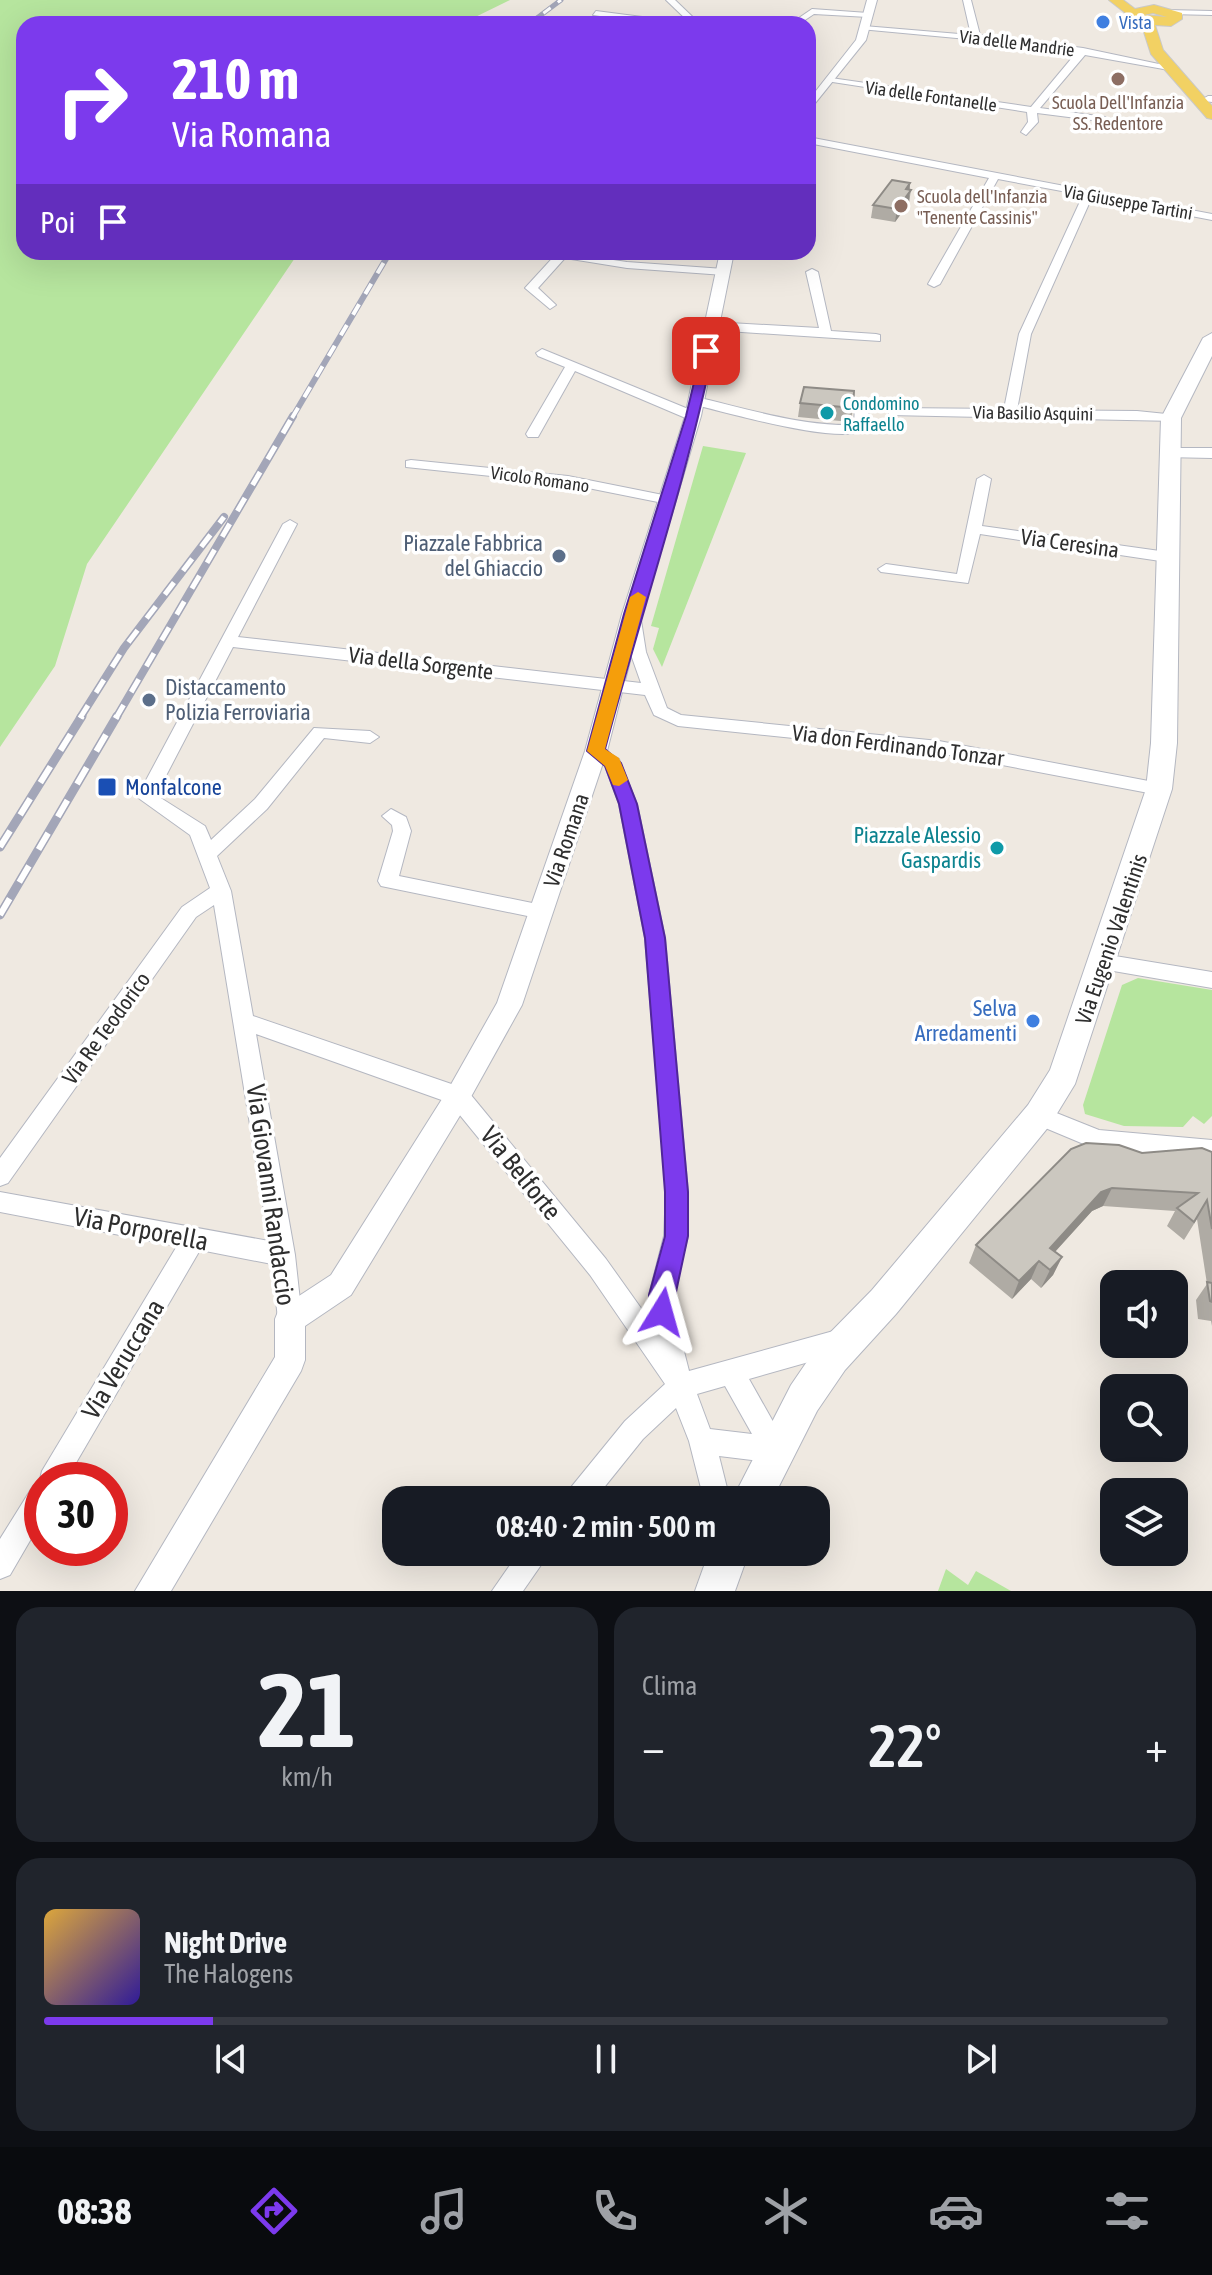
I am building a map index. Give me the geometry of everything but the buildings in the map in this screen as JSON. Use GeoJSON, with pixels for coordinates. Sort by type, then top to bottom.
{"type":"FeatureCollection","features":[{"type":"Feature","properties":{"kind":"main road"},"geometry":{"type":"LineString","coordinates":[[1115,0],[1152,29],[1156,51],[1211,108]]}},
{"type":"Feature","properties":{"kind":"main road"},"geometry":{"type":"LineString","coordinates":[[1126,0],[1172,17]]}},
{"type":"Feature","properties":{"kind":"main road"},"geometry":{"type":"LineString","coordinates":[[1138,17],[1154,9]]}},
{"type":"Feature","properties":{"kind":"main road"},"geometry":{"type":"LineString","coordinates":[[1138,17],[1172,17]]}},
{"type":"Feature","properties":{"kind":"main road"},"geometry":{"type":"LineString","coordinates":[[1172,17],[1163,31],[1163,47],[1211,108]]}},
{"type":"Feature","properties":{"kind":"main road","name":"Via Eugenio Valentinis"},"geometry":{"type":"LineString","coordinates":[[758,1486],[804,1398],[848,1339],[1039,1115],[1064,1075],[1159,789],[1164,743],[1171,418],[1212,338]]}},
{"type":"Feature","properties":{"kind":"main road"},"geometry":{"type":"LineString","coordinates":[[715,1591],[724,1566]]}},
{"type":"Feature","properties":{"kind":"street"},"geometry":{"type":"LineString","coordinates":[[670,0],[687,16]]}},
{"type":"Feature","properties":{"kind":"street"},"geometry":{"type":"LineString","coordinates":[[805,16],[812,11],[817,0]]}},
{"type":"Feature","properties":{"kind":"street"},"geometry":{"type":"LineString","coordinates":[[967,0],[976,36]]}},
{"type":"Feature","properties":{"kind":"street"},"geometry":{"type":"LineString","coordinates":[[812,11],[869,5],[861,40],[816,99]]}},
{"type":"Feature","properties":{"kind":"street"},"geometry":{"type":"LineString","coordinates":[[596,13],[606,16]]}},
{"type":"Feature","properties":{"kind":"street"},"geometry":{"type":"LineString","coordinates":[[1172,17],[1212,13]]}},
{"type":"Feature","properties":{"kind":"street","name":"Via delle Mandrie"},"geometry":{"type":"LineString","coordinates":[[864,29],[976,36],[1169,67]]}},
{"type":"Feature","properties":{"kind":"street"},"geometry":{"type":"LineString","coordinates":[[1026,132],[1033,122],[1032,111],[1083,51]]}},
{"type":"Feature","properties":{"kind":"street","name":"Via delle Fontanelle"},"geometry":{"type":"LineString","coordinates":[[831,81],[1105,120]]}},
{"type":"Feature","properties":{"kind":"street","name":"Via Giuseppe Tartini"},"geometry":{"type":"LineString","coordinates":[[816,142],[1212,217]]}},
{"type":"Feature","properties":{"kind":"street"},"geometry":{"type":"LineString","coordinates":[[934,284],[994,177]]}},
{"type":"Feature","properties":{"kind":"street"},"geometry":{"type":"LineString","coordinates":[[1010,412],[1025,334],[1088,195]]}},
{"type":"Feature","properties":{"kind":"street"},"geometry":{"type":"LineString","coordinates":[[550,305],[531,288],[557,260]]}},
{"type":"Feature","properties":{"kind":"street"},"geometry":{"type":"LineString","coordinates":[[600,260],[627,265],[724,272]]}},
{"type":"Feature","properties":{"kind":"street","name":"Via Romana"},"geometry":{"type":"LineString","coordinates":[[290,1319],[341,1285],[458,1096],[509,1005],[596,751],[632,614],[694,408],[726,260]]}},
{"type":"Feature","properties":{"kind":"street"},"geometry":{"type":"LineString","coordinates":[[812,272],[826,330],[815,333]]}},
{"type":"Feature","properties":{"kind":"street"},"geometry":{"type":"LineString","coordinates":[[712,326],[876,338]]}},
{"type":"Feature","properties":{"kind":"street"},"geometry":{"type":"LineString","coordinates":[[542,353],[694,408],[849,430],[860,429],[862,406]]}},
{"type":"Feature","properties":{"kind":"street"},"geometry":{"type":"LineString","coordinates":[[533,434],[572,366]]}},
{"type":"Feature","properties":{"kind":"street","name":"Via Basilio Asquini"},"geometry":{"type":"LineString","coordinates":[[894,412],[1010,412],[1171,418]]}},
{"type":"Feature","properties":{"kind":"street"},"geometry":{"type":"LineString","coordinates":[[1170,453],[1212,453]]}},
{"type":"Feature","properties":{"kind":"street","name":"Vicolo Romano"},"geometry":{"type":"LineString","coordinates":[[411,464],[568,480],[668,500]]}},
{"type":"Feature","properties":{"kind":"street"},"geometry":{"type":"LineString","coordinates":[[886,569],[963,580],[984,479]]}},
{"type":"Feature","properties":{"kind":"street"},"geometry":{"type":"LineString","coordinates":[[227,641],[290,524]]}},
{"type":"Feature","properties":{"kind":"street","name":"Via Ceresina"},"geometry":{"type":"LineString","coordinates":[[974,529],[1167,557]]}},
{"type":"Feature","properties":{"kind":"street","name":"Via don Ferdinando Tonzar"},"geometry":{"type":"LineString","coordinates":[[632,614],[638,652],[660,711],[678,720],[939,747],[1159,789]]}},
{"type":"Feature","properties":{"kind":"street","name":"Via della Sorgente"},"geometry":{"type":"LineString","coordinates":[[227,641],[614,686]]}},
{"type":"Feature","properties":{"kind":"street","name":"Via Giovanni Randaccio"},"geometry":{"type":"LineString","coordinates":[[152,1591],[290,1360],[290,1319],[283,1255],[246,1022],[221,891],[198,831],[146,797],[227,641]]}},
{"type":"Feature","properties":{"kind":"street"},"geometry":{"type":"LineString","coordinates":[[614,686],[652,690]]}},
{"type":"Feature","properties":{"kind":"street"},"geometry":{"type":"LineString","coordinates":[[208,853],[261,804],[320,732],[370,737]]}},
{"type":"Feature","properties":{"kind":"street"},"geometry":{"type":"LineString","coordinates":[[596,751],[613,763],[628,804],[655,938],[677,1192],[676,1236],[661,1295],[662,1312],[681,1386]]}},
{"type":"Feature","properties":{"kind":"street"},"geometry":{"type":"LineString","coordinates":[[391,816],[400,822],[402,831],[388,881],[542,912]]}},
{"type":"Feature","properties":{"kind":"street","name":"Via Re Teodorico"},"geometry":{"type":"LineString","coordinates":[[0,1176],[189,912],[221,891]]}},
{"type":"Feature","properties":{"kind":"street"},"geometry":{"type":"LineString","coordinates":[[1103,962],[1212,980]]}},
{"type":"Feature","properties":{"kind":"street"},"geometry":{"type":"LineString","coordinates":[[246,1022],[458,1096]]}},
{"type":"Feature","properties":{"kind":"street","name":"Via Belforte"},"geometry":{"type":"LineString","coordinates":[[458,1096],[598,1267],[681,1386],[702,1441],[713,1486]]}},
{"type":"Feature","properties":{"kind":"street"},"geometry":{"type":"LineString","coordinates":[[1039,1115],[1098,1140],[1212,1150]]}},
{"type":"Feature","properties":{"kind":"street","name":"Via Porporella"},"geometry":{"type":"LineString","coordinates":[[0,1202],[283,1255]]}},
{"type":"Feature","properties":{"kind":"street","name":"Via Veruccana"},"geometry":{"type":"LineString","coordinates":[[62,1462],[194,1239]]}},
{"type":"Feature","properties":{"kind":"street"},"geometry":{"type":"LineString","coordinates":[[588,1486],[634,1430],[681,1386],[848,1339]]}},
{"type":"Feature","properties":{"kind":"street"},"geometry":{"type":"LineString","coordinates":[[731,1372],[776,1450]]}},
{"type":"Feature","properties":{"kind":"street"},"geometry":{"type":"LineString","coordinates":[[702,1441],[776,1450]]}},
{"type":"Feature","properties":{"kind":"street"},"geometry":{"type":"LineString","coordinates":[[0,1565],[24,1525]]}},
{"type":"Feature","properties":{"kind":"street"},"geometry":{"type":"LineString","coordinates":[[506,1591],[525,1566]]}},
{"type":"Feature","properties":{"kind":"green space"},"geometry":{"type":"Polygon","coordinates":[[[0,0],[510,0],[477,16],[16,16],[16,260],[294,260],[87,564],[55,666],[0,747],[0,0]]]}},
{"type":"Feature","properties":{"kind":"green space"},"geometry":{"type":"Polygon","coordinates":[[[703,446],[746,453],[662,667],[653,649],[659,628],[651,626],[703,446]]]}},
{"type":"Feature","properties":{"kind":"green space"},"geometry":{"type":"Polygon","coordinates":[[[1138,978],[1212,990],[1212,1116],[1204,1124],[1193,1116],[1183,1127],[1124,1126],[1085,1114],[1083,1105],[1122,985],[1138,978]]]}},
{"type":"Feature","properties":{"kind":"green space"},"geometry":{"type":"Polygon","coordinates":[[[946,1569],[968,1585],[976,1571],[1011,1591],[938,1591],[946,1569]]]}},
{"type":"Feature","properties":{"kind":"railway"},"geometry":{"type":"LineString","coordinates":[[540,16],[561,0]]}},
{"type":"Feature","properties":{"kind":"railway"},"geometry":{"type":"LineString","coordinates":[[292,418],[385,260]]}},
{"type":"Feature","properties":{"kind":"railway"},"geometry":{"type":"LineString","coordinates":[[116,718],[293,416]]}},
{"type":"Feature","properties":{"kind":"railway"},"geometry":{"type":"LineString","coordinates":[[80,718],[124,648],[224,517]]}},
{"type":"Feature","properties":{"kind":"railway"},"geometry":{"type":"LineString","coordinates":[[0,847],[82,716]]}},
{"type":"Feature","properties":{"kind":"railway"},"geometry":{"type":"LineString","coordinates":[[0,915],[117,716]]}},
{"type":"Feature","properties":{"kind":"slow traffic"},"geometry":{"type":"LineString","coordinates":[[619,780],[613,763],[596,751],[638,597]]}},
{"type":"Feature","properties":{"kind":"place","name":"Vista"},"geometry":{"type":"Point","coordinates":[1103,22]}},
{"type":"Feature","properties":{"kind":"place","name":"Scuola Dell'Infanzia SS. Redentore"},"geometry":{"type":"Point","coordinates":[1118,79]}},
{"type":"Feature","properties":{"kind":"place","name":"Scuola dell'Infanzia \"Tenente Cassinis\""},"geometry":{"type":"Point","coordinates":[901,206]}},
{"type":"Feature","properties":{"kind":"place","name":"Condomino Raffaello"},"geometry":{"type":"Point","coordinates":[827,413]}},
{"type":"Feature","properties":{"kind":"place","name":"Piazzale Fabbrica del Ghiaccio"},"geometry":{"type":"Point","coordinates":[559,556]}},
{"type":"Feature","properties":{"kind":"place","name":"Distaccamento Polizia Ferroviaria"},"geometry":{"type":"Point","coordinates":[149,700]}},
{"type":"Feature","properties":{"kind":"place","name":"Monfalcone"},"geometry":{"type":"Point","coordinates":[107,787]}},
{"type":"Feature","properties":{"kind":"place","name":"Piazzale Alessio Gaspardis"},"geometry":{"type":"Point","coordinates":[997,848]}},
{"type":"Feature","properties":{"kind":"place","name":"Selva Arredamenti"},"geometry":{"type":"Point","coordinates":[1033,1021]}},
{"type":"Feature","properties":{"kind":"route"},"geometry":{"type":"LineString","coordinates":[[662,1312],[661,1295],[676,1236],[677,1192],[655,938],[628,804],[613,763],[596,751],[632,614],[693,416],[706,351]]}}]}
